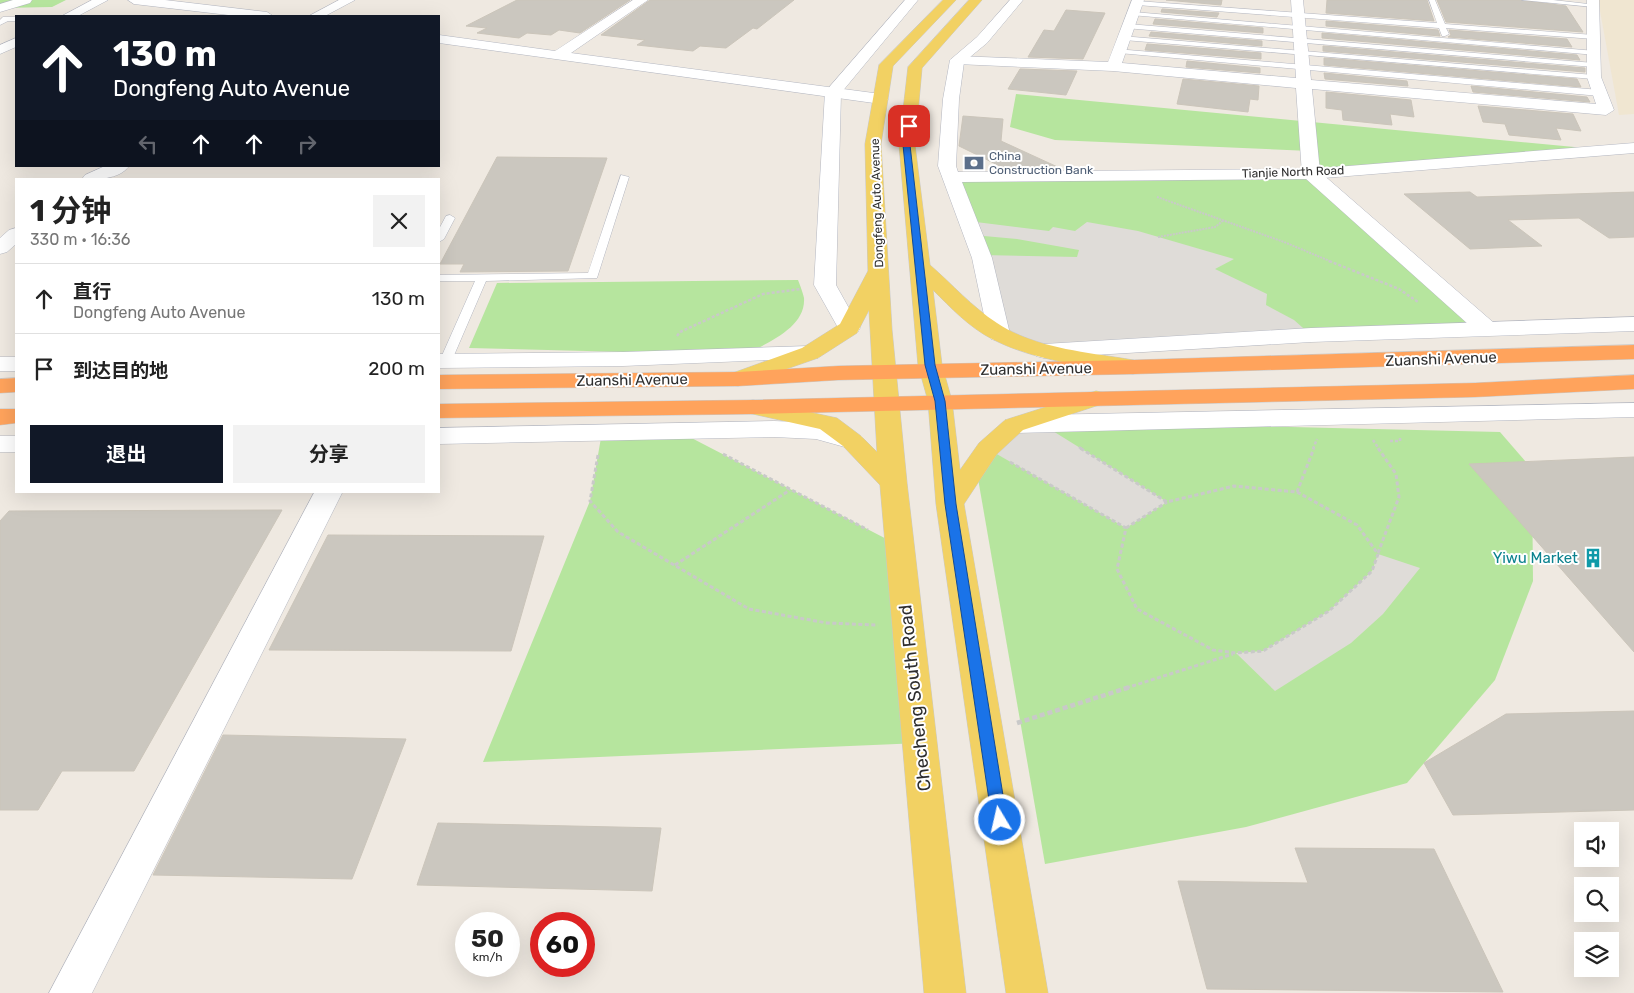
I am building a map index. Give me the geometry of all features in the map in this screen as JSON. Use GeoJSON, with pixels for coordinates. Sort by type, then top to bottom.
{"type":"FeatureCollection","features":[{"type":"Feature","properties":{"kind":"highway","name":"Zuanshi Avenue"},"geometry":{"type":"LineString","coordinates":[[440,411],[753,407],[887,388],[936,386],[1134,367],[1519,357],[1634,352]]}},
{"type":"Feature","properties":{"kind":"highway","name":"Zuanshi Avenue"},"geometry":{"type":"LineString","coordinates":[[441,367],[738,379],[887,388]]}},
{"type":"Feature","properties":{"kind":"highway","name":"Zuanshi Avenue"},"geometry":{"type":"LineString","coordinates":[[936,386],[1096,398],[1476,390],[1634,382]]}},
{"type":"Feature","properties":{"kind":"highway"},"geometry":{"type":"LineString","coordinates":[[0,386],[15,385]]}},
{"type":"Feature","properties":{"kind":"highway"},"geometry":{"type":"LineString","coordinates":[[0,417],[15,416]]}},
{"type":"Feature","properties":{"kind":"main road","name":"Dongfeng Auto Avenue"},"geometry":{"type":"LineString","coordinates":[[887,388],[873,144],[886,65],[950,0]]}},
{"type":"Feature","properties":{"kind":"main road"},"geometry":{"type":"LineString","coordinates":[[976,0],[914,67],[907,145],[920,267],[950,504],[1027,993]]}},
{"type":"Feature","properties":{"kind":"main road"},"geometry":{"type":"LineString","coordinates":[[920,267],[976,317],[999,334],[1044,352],[1134,367]]}},
{"type":"Feature","properties":{"kind":"main road"},"geometry":{"type":"LineString","coordinates":[[738,379],[810,353],[849,328],[879,271]]}},
{"type":"Feature","properties":{"kind":"main road","name":"Checheng South Road"},"geometry":{"type":"LineString","coordinates":[[887,388],[893,483],[945,993]]}},
{"type":"Feature","properties":{"kind":"main road"},"geometry":{"type":"LineString","coordinates":[[950,504],[988,450],[1014,426],[1096,398]]}},
{"type":"Feature","properties":{"kind":"main road"},"geometry":{"type":"LineString","coordinates":[[753,407],[828,422],[852,441],[893,483]]}},
{"type":"Feature","properties":{"kind":"street"},"geometry":{"type":"LineString","coordinates":[[0,8],[26,0]]}},
{"type":"Feature","properties":{"kind":"street"},"geometry":{"type":"LineString","coordinates":[[63,14],[83,0]]}},
{"type":"Feature","properties":{"kind":"street"},"geometry":{"type":"LineString","coordinates":[[63,14],[102,0]]}},
{"type":"Feature","properties":{"kind":"street"},"geometry":{"type":"LineString","coordinates":[[134,0],[259,15]]}},
{"type":"Feature","properties":{"kind":"street"},"geometry":{"type":"LineString","coordinates":[[317,15],[349,0]]}},
{"type":"Feature","properties":{"kind":"street"},"geometry":{"type":"LineString","coordinates":[[558,55],[642,0]]}},
{"type":"Feature","properties":{"kind":"street"},"geometry":{"type":"LineString","coordinates":[[849,328],[825,285],[833,92],[912,0]]}},
{"type":"Feature","properties":{"kind":"street"},"geometry":{"type":"LineString","coordinates":[[999,334],[982,258],[947,166],[957,60],[982,40],[1017,0]]}},
{"type":"Feature","properties":{"kind":"street"},"geometry":{"type":"LineString","coordinates":[[957,60],[1113,67],[1301,41],[1467,96],[1606,110],[1600,93],[1595,65],[1593,2]]}},
{"type":"Feature","properties":{"kind":"street"},"geometry":{"type":"LineString","coordinates":[[1113,67],[1130,22]]}},
{"type":"Feature","properties":{"kind":"street"},"geometry":{"type":"LineString","coordinates":[[0,40],[15,32]]}},
{"type":"Feature","properties":{"kind":"street"},"geometry":{"type":"LineString","coordinates":[[440,39],[881,99]]}},
{"type":"Feature","properties":{"kind":"street"},"geometry":{"type":"LineString","coordinates":[[1301,41],[1312,174],[1519,357]]}},
{"type":"Feature","properties":{"kind":"street"},"geometry":{"type":"LineString","coordinates":[[0,50],[15,42]]}},
{"type":"Feature","properties":{"kind":"street","name":"Tianjie North Road"},"geometry":{"type":"LineString","coordinates":[[952,177],[1312,174],[1634,148]]}},
{"type":"Feature","properties":{"kind":"street"},"geometry":{"type":"LineString","coordinates":[[93,178],[118,167]]}},
{"type":"Feature","properties":{"kind":"street"},"geometry":{"type":"LineString","coordinates":[[0,248],[15,235]]}},
{"type":"Feature","properties":{"kind":"street"},"geometry":{"type":"LineString","coordinates":[[1044,352],[1306,336],[1634,324]]}},
{"type":"Feature","properties":{"kind":"street"},"geometry":{"type":"LineString","coordinates":[[441,367],[810,353]]}},
{"type":"Feature","properties":{"kind":"street"},"geometry":{"type":"LineString","coordinates":[[0,364],[15,364]]}},
{"type":"Feature","properties":{"kind":"street"},"geometry":{"type":"LineString","coordinates":[[1476,390],[1565,413]]}},
{"type":"Feature","properties":{"kind":"street"},"geometry":{"type":"LineString","coordinates":[[1014,426],[1040,423],[1634,410]]}},
{"type":"Feature","properties":{"kind":"street"},"geometry":{"type":"LineString","coordinates":[[440,436],[774,429],[817,431],[852,441]]}},
{"type":"Feature","properties":{"kind":"street"},"geometry":{"type":"LineString","coordinates":[[0,444],[15,444]]}},
{"type":"Feature","properties":{"kind":"street"},"geometry":{"type":"LineString","coordinates":[[70,993],[328,493]]}},
{"type":"Feature","properties":{"kind":"lane"},"geometry":{"type":"LineString","coordinates":[[1432,0],[1467,96]]}},
{"type":"Feature","properties":{"kind":"lane"},"geometry":{"type":"LineString","coordinates":[[1525,0],[1593,2]]}},
{"type":"Feature","properties":{"kind":"lane"},"geometry":{"type":"LineString","coordinates":[[0,23],[6,19],[15,19]]}},
{"type":"Feature","properties":{"kind":"lane"},"geometry":{"type":"LineString","coordinates":[[1130,22],[1301,41],[1442,26],[1594,37]]}},
{"type":"Feature","properties":{"kind":"lane"},"geometry":{"type":"LineString","coordinates":[[1130,22],[1301,41],[1595,65]]}},
{"type":"Feature","properties":{"kind":"lane"},"geometry":{"type":"LineString","coordinates":[[1130,22],[1301,41],[1456,65],[1595,65]]}},
{"type":"Feature","properties":{"kind":"lane"},"geometry":{"type":"LineString","coordinates":[[1130,22],[1301,41],[1447,40],[1595,65]]}},
{"type":"Feature","properties":{"kind":"lane"},"geometry":{"type":"LineString","coordinates":[[1130,22],[1301,41],[1461,80],[1600,93]]}},
{"type":"Feature","properties":{"kind":"lane"},"geometry":{"type":"LineString","coordinates":[[440,278],[593,276],[624,177]]}},
{"type":"Feature","properties":{"kind":"lane"},"geometry":{"type":"LineString","coordinates":[[440,237],[450,218]]}},
{"type":"Feature","properties":{"kind":"lane"},"geometry":{"type":"LineString","coordinates":[[441,367],[482,278]]}},
{"type":"Feature","properties":{"kind":"path"},"geometry":{"type":"LineString","coordinates":[[1153,196],[1284,242],[1399,289],[1458,329]]}},
{"type":"Feature","properties":{"kind":"path"},"geometry":{"type":"LineString","coordinates":[[1158,237],[1215,227],[1224,220]]}},
{"type":"Feature","properties":{"kind":"path"},"geometry":{"type":"LineString","coordinates":[[659,358],[680,332],[763,294],[825,285]]}},
{"type":"Feature","properties":{"kind":"path"},"geometry":{"type":"LineString","coordinates":[[1364,440],[1400,441],[1402,416]]}},
{"type":"Feature","properties":{"kind":"path"},"geometry":{"type":"LineString","coordinates":[[1040,423],[1167,502]]}},
{"type":"Feature","properties":{"kind":"path"},"geometry":{"type":"LineString","coordinates":[[602,432],[590,501],[618,532],[749,609],[827,623],[908,625]]}},
{"type":"Feature","properties":{"kind":"path"},"geometry":{"type":"LineString","coordinates":[[1297,492],[1318,438]]}},
{"type":"Feature","properties":{"kind":"path"},"geometry":{"type":"LineString","coordinates":[[1373,440],[1396,474],[1399,497],[1378,554],[1372,570],[1329,611],[1262,651],[1236,653],[1213,650],[1136,609],[1117,569],[1126,528],[1167,502],[1234,486],[1297,492],[1357,526],[1378,554]]}},
{"type":"Feature","properties":{"kind":"path"},"geometry":{"type":"LineString","coordinates":[[988,450],[1126,528]]}},
{"type":"Feature","properties":{"kind":"path"},"geometry":{"type":"LineString","coordinates":[[721,453],[900,546]]}},
{"type":"Feature","properties":{"kind":"path"},"geometry":{"type":"LineString","coordinates":[[675,565],[790,489]]}},
{"type":"Feature","properties":{"kind":"path"},"geometry":{"type":"LineString","coordinates":[[986,732],[1236,653]]}},
{"type":"Feature","properties":{"kind":"shaded area"},"geometry":{"type":"Polygon","coordinates":[[[1598,0],[1634,0],[1634,114],[1619,115],[1598,0]]]}},
{"type":"Feature","properties":{"kind":"shaded area"},"geometry":{"type":"Polygon","coordinates":[[[968,221],[1049,231],[1053,227],[1075,231],[1087,222],[1138,231],[1234,259],[1215,269],[1267,294],[1266,305],[1294,320],[1311,335],[1044,351],[999,334],[981,255],[1077,257],[1079,250],[1017,239],[973,235],[968,221]]]}},
{"type":"Feature","properties":{"kind":"shaded area"},"geometry":{"type":"Polygon","coordinates":[[[1040,423],[1167,502],[1126,528],[988,449],[1014,425],[1040,423]]]}},
{"type":"Feature","properties":{"kind":"shaded area"},"geometry":{"type":"Polygon","coordinates":[[[1378,554],[1420,568],[1383,614],[1351,643],[1275,691],[1236,653],[1263,651],[1329,611],[1372,571],[1378,554]]]}},
{"type":"Feature","properties":{"kind":"green space"},"geometry":{"type":"Polygon","coordinates":[[[0,0],[66,0],[52,7],[0,8],[0,0]]]}},
{"type":"Feature","properties":{"kind":"green space"},"geometry":{"type":"Polygon","coordinates":[[[1016,94],[1606,150],[1312,174],[1486,328],[999,334],[952,177],[1311,174],[1310,151],[1055,140],[1010,127],[1016,94]]]}},
{"type":"Feature","properties":{"kind":"green space"},"geometry":{"type":"Polygon","coordinates":[[[798,280],[804,298],[803,309],[799,318],[792,326],[773,340],[745,355],[469,348],[497,283],[798,280]]]}},
{"type":"Feature","properties":{"kind":"green space"},"geometry":{"type":"Polygon","coordinates":[[[1082,422],[1500,432],[1532,469],[1533,581],[1495,680],[1407,783],[1246,827],[1045,864],[976,467],[988,449],[1082,422]]]}},
{"type":"Feature","properties":{"kind":"green space"},"geometry":{"type":"Polygon","coordinates":[[[678,431],[900,546],[920,743],[483,762],[590,501],[602,432],[678,431]]]}},
{"type":"Feature","properties":{"kind":"building"},"geometry":{"type":"Polygon","coordinates":[[[517,0],[630,0],[580,33],[559,30],[551,35],[527,33],[519,38],[477,33],[487,28],[466,26],[517,0]]]}},
{"type":"Feature","properties":{"kind":"building"},"geometry":{"type":"Polygon","coordinates":[[[650,0],[794,0],[757,29],[753,28],[726,48],[700,46],[693,51],[637,45],[645,40],[601,35],[650,0]]]}},
{"type":"Feature","properties":{"kind":"building"},"geometry":{"type":"Polygon","coordinates":[[[1166,0],[1222,0],[1221,5],[1166,0]]]}},
{"type":"Feature","properties":{"kind":"building"},"geometry":{"type":"Polygon","coordinates":[[[1327,0],[1427,0],[1434,21],[1326,13],[1327,0]]]}},
{"type":"Feature","properties":{"kind":"building"},"geometry":{"type":"Polygon","coordinates":[[[1437,0],[1520,0],[1566,6],[1583,32],[1446,22],[1437,0]]]}},
{"type":"Feature","properties":{"kind":"building"},"geometry":{"type":"Polygon","coordinates":[[[1162,9],[1219,13],[1217,17],[1161,12],[1162,9]]]}},
{"type":"Feature","properties":{"kind":"building"},"geometry":{"type":"Polygon","coordinates":[[[1066,10],[1105,13],[1083,59],[1028,57],[1044,30],[1054,31],[1066,10]]]}},
{"type":"Feature","properties":{"kind":"building"},"geometry":{"type":"Polygon","coordinates":[[[1155,19],[1263,28],[1263,33],[1153,24],[1155,19]]]}},
{"type":"Feature","properties":{"kind":"building"},"geometry":{"type":"Polygon","coordinates":[[[1326,21],[1438,30],[1440,36],[1326,26],[1326,21]]]}},
{"type":"Feature","properties":{"kind":"building"},"geometry":{"type":"Polygon","coordinates":[[[1449,30],[1567,39],[1572,47],[1448,37],[1451,35],[1449,30]]]}},
{"type":"Feature","properties":{"kind":"building"},"geometry":{"type":"Polygon","coordinates":[[[1151,32],[1262,41],[1262,46],[1149,36],[1151,32]]]}},
{"type":"Feature","properties":{"kind":"building"},"geometry":{"type":"Polygon","coordinates":[[[1322,33],[1577,55],[1580,60],[1322,38],[1322,33]]]}},
{"type":"Feature","properties":{"kind":"building"},"geometry":{"type":"Polygon","coordinates":[[[1147,44],[1261,53],[1261,59],[1145,50],[1147,44]]]}},
{"type":"Feature","properties":{"kind":"building"},"geometry":{"type":"Polygon","coordinates":[[[1323,46],[1585,68],[1585,72],[1323,51],[1323,46]]]}},
{"type":"Feature","properties":{"kind":"building"},"geometry":{"type":"Polygon","coordinates":[[[1324,58],[1577,79],[1581,87],[1324,65],[1324,58]]]}},
{"type":"Feature","properties":{"kind":"building"},"geometry":{"type":"Polygon","coordinates":[[[1187,61],[1260,68],[1260,73],[1186,67],[1187,61]]]}},
{"type":"Feature","properties":{"kind":"building"},"geometry":{"type":"Polygon","coordinates":[[[1020,69],[1077,71],[1066,95],[1008,89],[1020,69]]]}},
{"type":"Feature","properties":{"kind":"building"},"geometry":{"type":"Polygon","coordinates":[[[1324,73],[1407,81],[1408,86],[1325,79],[1324,73]]]}},
{"type":"Feature","properties":{"kind":"building"},"geometry":{"type":"Polygon","coordinates":[[[1183,79],[1259,86],[1258,100],[1250,99],[1248,112],[1177,104],[1183,79]]]}},
{"type":"Feature","properties":{"kind":"building"},"geometry":{"type":"Polygon","coordinates":[[[1471,86],[1587,97],[1590,102],[1473,92],[1471,86]]]}},
{"type":"Feature","properties":{"kind":"building"},"geometry":{"type":"Polygon","coordinates":[[[1326,92],[1411,100],[1414,117],[1390,114],[1392,125],[1343,120],[1342,110],[1326,108],[1326,92]]]}},
{"type":"Feature","properties":{"kind":"building"},"geometry":{"type":"Polygon","coordinates":[[[1478,106],[1573,114],[1581,131],[1556,128],[1561,140],[1509,135],[1505,124],[1483,122],[1478,106]]]}},
{"type":"Feature","properties":{"kind":"building"},"geometry":{"type":"Polygon","coordinates":[[[963,116],[1003,119],[1001,141],[1062,169],[1008,170],[959,146],[963,116]]]}},
{"type":"Feature","properties":{"kind":"building"},"geometry":{"type":"Polygon","coordinates":[[[497,157],[607,158],[568,271],[460,272],[464,264],[440,264],[497,157]]]}},
{"type":"Feature","properties":{"kind":"building"},"geometry":{"type":"Polygon","coordinates":[[[1470,192],[1477,197],[1634,192],[1634,237],[1609,238],[1579,218],[1508,220],[1542,246],[1470,249],[1404,194],[1470,192]]]}},
{"type":"Feature","properties":{"kind":"building","name":"Yiwu Market"},"geometry":{"type":"Polygon","coordinates":[[[1634,457],[1634,652],[1469,464],[1634,457]]]}},
{"type":"Feature","properties":{"kind":"building"},"geometry":{"type":"Polygon","coordinates":[[[282,510],[134,771],[62,771],[38,810],[0,810],[0,521],[9,511],[282,510]]]}},
{"type":"Feature","properties":{"kind":"building"},"geometry":{"type":"Polygon","coordinates":[[[328,535],[544,536],[511,651],[269,650],[328,535]]]}},
{"type":"Feature","properties":{"kind":"building"},"geometry":{"type":"Polygon","coordinates":[[[1634,711],[1634,810],[1453,815],[1424,763],[1506,714],[1634,711]]]}},
{"type":"Feature","properties":{"kind":"building"},"geometry":{"type":"Polygon","coordinates":[[[223,735],[406,739],[352,879],[153,875],[223,735]]]}},
{"type":"Feature","properties":{"kind":"building"},"geometry":{"type":"Polygon","coordinates":[[[438,823],[661,828],[652,891],[417,885],[438,823]]]}},
{"type":"Feature","properties":{"kind":"building"},"geometry":{"type":"Polygon","coordinates":[[[1295,848],[1434,849],[1503,992],[1207,989],[1178,881],[1308,883],[1295,848]]]}},
{"type":"Feature","properties":{"kind":"place","name":"China Construction Bank"},"geometry":{"type":"Point","coordinates":[974,163]}},
{"type":"Feature","properties":{"kind":"place","name":"Yiwu Market"},"geometry":{"type":"Point","coordinates":[1593,558]}},
{"type":"Feature","properties":{"kind":"route"},"geometry":{"type":"LineString","coordinates":[[909,126],[907,145],[930,365],[940,401],[950,504],[1000,820]]}}]}
